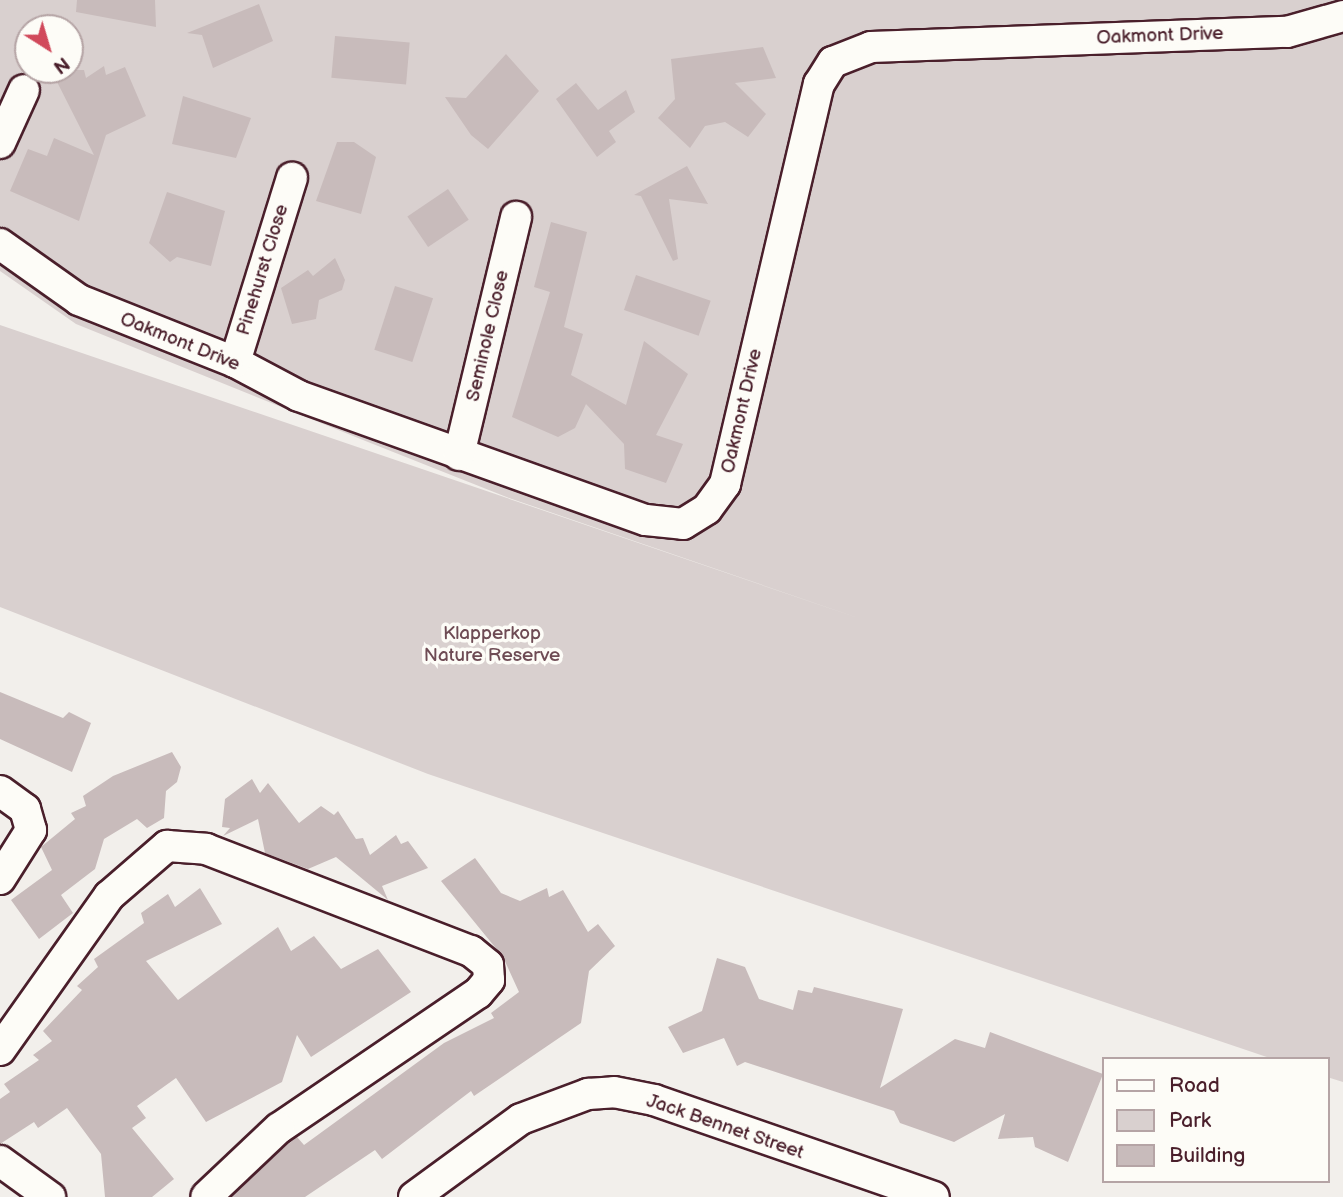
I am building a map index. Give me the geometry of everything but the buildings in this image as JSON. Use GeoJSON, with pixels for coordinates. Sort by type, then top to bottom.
{"type":"FeatureCollection","features":[{"type":"Feature","properties":{"kind":"street","name":"Oakmont Drive"},"geometry":{"type":"LineString","coordinates":[[0,244],[79,300],[235,362],[299,396],[459,455],[660,524],[683,524],[712,505],[725,484],[819,85],[833,62],[852,50],[1287,32],[1343,16]]}},
{"type":"Feature","properties":{"kind":"street"},"geometry":{"type":"LineString","coordinates":[[0,143],[24,90]]}},
{"type":"Feature","properties":{"kind":"street","name":"Pinehurst Close"},"geometry":{"type":"LineString","coordinates":[[235,362],[292,178]]}},
{"type":"Feature","properties":{"kind":"street","name":"Seminole Close"},"geometry":{"type":"LineString","coordinates":[[459,455],[516,217]]}},
{"type":"Feature","properties":{"kind":"street"},"geometry":{"type":"LineString","coordinates":[[0,791],[25,809],[31,830],[0,879]]}},
{"type":"Feature","properties":{"kind":"street"},"geometry":{"type":"LineString","coordinates":[[0,1051],[109,896],[167,846],[205,849],[471,951],[488,965],[489,980],[478,993],[279,1128],[206,1197]]}},
{"type":"Feature","properties":{"kind":"street","name":"Jack Bennet Street"},"geometry":{"type":"LineString","coordinates":[[414,1197],[521,1119],[588,1094],[614,1092],[654,1100],[934,1197]]}},
{"type":"Feature","properties":{"kind":"street"},"geometry":{"type":"LineString","coordinates":[[0,1161],[41,1195]]}},
{"type":"Feature","properties":{"kind":"green space","name":"Klapperkop Nature Reserve"},"geometry":{"type":"Polygon","coordinates":[[[0,0],[1343,0],[1343,1082],[1329,1078],[1329,1057],[1267,1057],[428,774],[0,607],[0,325],[867,621],[509,498],[76,324],[0,271],[0,0]]]}}]}
